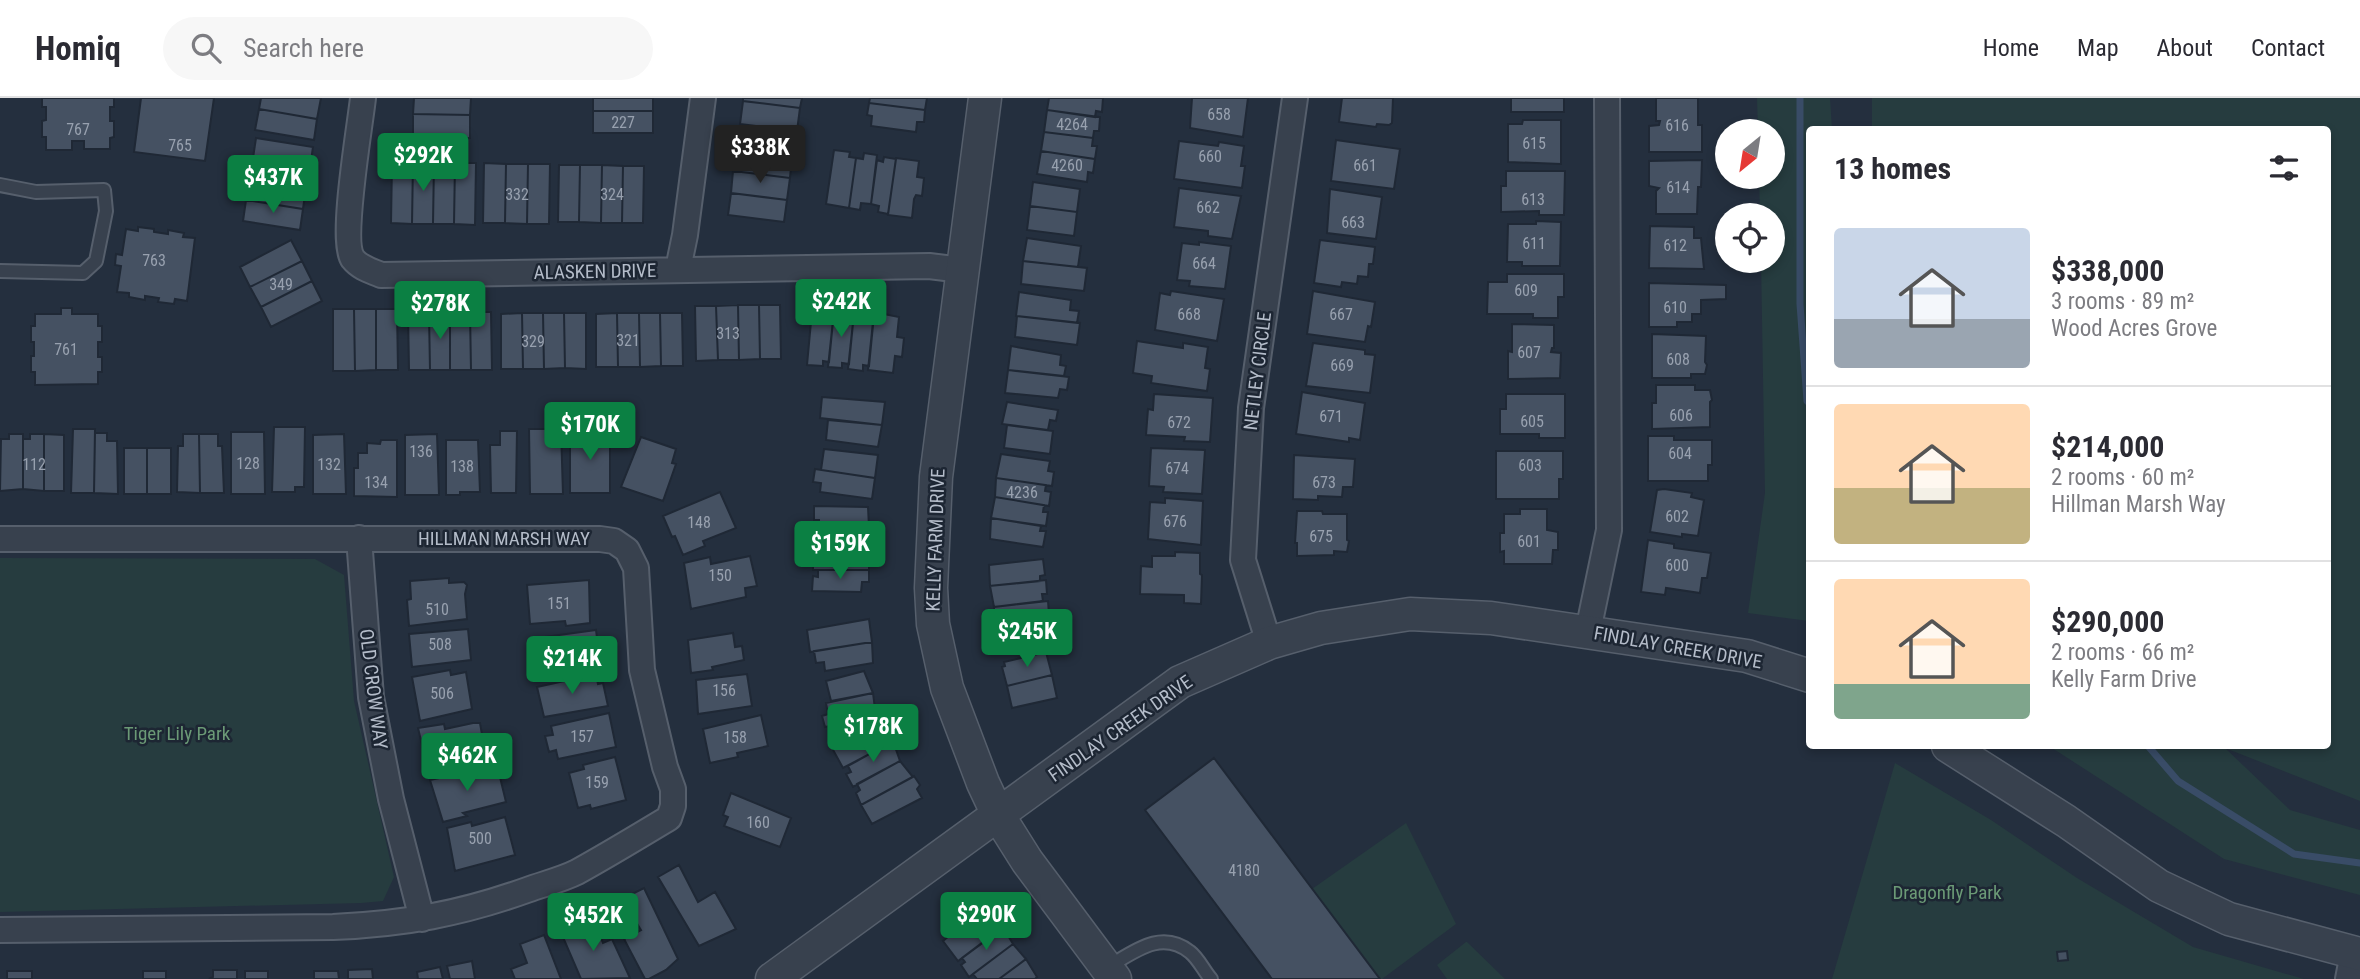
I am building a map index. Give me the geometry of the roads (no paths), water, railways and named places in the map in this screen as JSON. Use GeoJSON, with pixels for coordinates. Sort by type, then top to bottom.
{"type":"FeatureCollection","features":[{"type":"Feature","properties":{"kind":"street","name":"ALASKEN DRIVE"},"geometry":{"type":"LineString","coordinates":[[363,98],[347,235],[354,260],[364,268],[381,275],[929,266],[962,270]]}},
{"type":"Feature","properties":{"kind":"street"},"geometry":{"type":"LineString","coordinates":[[678,269],[704,98]]}},
{"type":"Feature","properties":{"kind":"street","name":"KELLY FARM DRIVE"},"geometry":{"type":"LineString","coordinates":[[985,98],[936,477],[931,604],[947,688],[983,783],[998,814],[1027,861],[1111,973]]}},
{"type":"Feature","properties":{"kind":"street","name":"NETLEY CIRCLE"},"geometry":{"type":"LineString","coordinates":[[1269,643],[1244,560],[1251,408],[1295,98]]}},
{"type":"Feature","properties":{"kind":"street"},"geometry":{"type":"LineString","coordinates":[[1588,631],[1609,530],[1607,98]]}},
{"type":"Feature","properties":{"kind":"street","name":"OLD CROW WAY"},"geometry":{"type":"LineString","coordinates":[[359,538],[371,697],[391,799],[422,919]]}},
{"type":"Feature","properties":{"kind":"street","name":"HILLMAN MARSH WAY"},"geometry":{"type":"LineString","coordinates":[[0,539],[600,538],[614,541],[627,550],[636,568],[642,670],[665,767],[673,789],[674,806],[669,818],[575,873],[457,913],[382,925],[333,927],[0,930]]}},
{"type":"Feature","properties":{"kind":"street","name":"FINDLAY CREEK DRIVE"},"geometry":{"type":"LineString","coordinates":[[772,979],[1180,682],[1269,643],[1321,628],[1410,614],[1491,618],[1746,656],[1806,675]]}},
{"type":"Feature","properties":{"kind":"street"},"geometry":{"type":"LineString","coordinates":[[1953,749],[2066,821],[2159,886],[2229,919],[2353,962]]}},
{"type":"Feature","properties":{"kind":"lane"},"geometry":{"type":"LineString","coordinates":[[0,185],[36,192],[104,190],[106,211],[96,261],[83,273],[0,271]]}},
{"type":"Feature","properties":{"kind":"lane"},"geometry":{"type":"LineString","coordinates":[[1111,973],[1148,944],[1167,940],[1190,952],[1211,979]]}},
{"type":"Feature","properties":{"kind":"waterway"},"geometry":{"type":"LineString","coordinates":[[1800,98],[1800,304],[1806,387]]}},
{"type":"Feature","properties":{"kind":"waterway"},"geometry":{"type":"LineString","coordinates":[[2151,749],[2178,781],[2294,854],[2360,863]]}},
{"type":"Feature","properties":{"kind":"park label","name":"Tiger Lily Park"},"geometry":{"type":"Point","coordinates":[177,733]}},
{"type":"Feature","properties":{"kind":"park label","name":"Dragonfly Park"},"geometry":{"type":"Point","coordinates":[1947,892]}}]}
